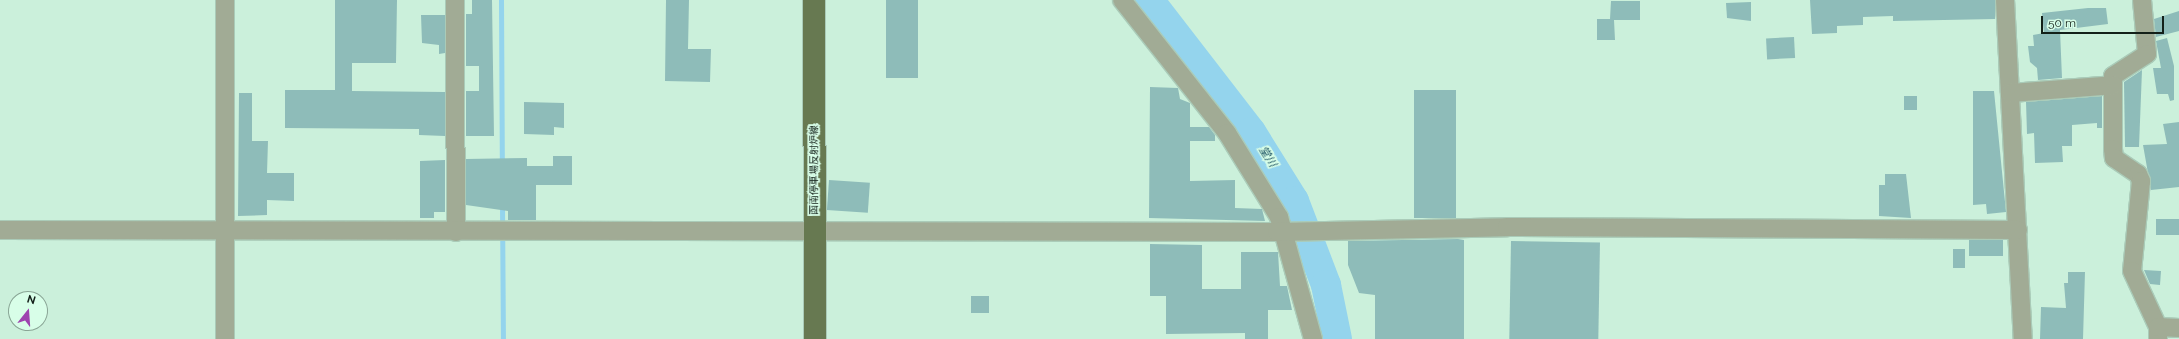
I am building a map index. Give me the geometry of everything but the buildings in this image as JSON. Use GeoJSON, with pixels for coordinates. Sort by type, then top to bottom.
{"type":"FeatureCollection","features":[{"type":"Feature","properties":{"kind":"main road","name":"函南停車場反射炉線"},"geometry":{"type":"LineString","coordinates":[[814,0],[814,339]]}},
{"type":"Feature","properties":{"kind":"street"},"geometry":{"type":"LineString","coordinates":[[225,0],[225,339]]}},
{"type":"Feature","properties":{"kind":"street"},"geometry":{"type":"LineString","coordinates":[[455,0],[456,232]]}},
{"type":"Feature","properties":{"kind":"street"},"geometry":{"type":"LineString","coordinates":[[1122,0],[1227,133],[1289,231],[1313,339]]}},
{"type":"Feature","properties":{"kind":"street"},"geometry":{"type":"LineString","coordinates":[[2005,0],[2023,339]]}},
{"type":"Feature","properties":{"kind":"street"},"geometry":{"type":"LineString","coordinates":[[2142,0],[2148,54],[2115,72],[2114,158],[2138,174],[2141,181],[2132,271],[2158,336],[2179,328]]}},
{"type":"Feature","properties":{"kind":"street"},"geometry":{"type":"LineString","coordinates":[[2010,93],[2114,85]]}},
{"type":"Feature","properties":{"kind":"street"},"geometry":{"type":"LineString","coordinates":[[0,230],[814,233],[1289,231],[1323,229],[2018,230]]}},
{"type":"Feature","properties":{"kind":"waterway"},"geometry":{"type":"LineString","coordinates":[[501,0],[502,164]]}},
{"type":"Feature","properties":{"kind":"waterway","name":"堂川"},"geometry":{"type":"LineString","coordinates":[[1149,0],[1251,132],[1294,201],[1326,285],[1337,339]]}},
{"type":"Feature","properties":{"kind":"waterway"},"geometry":{"type":"LineString","coordinates":[[502,204],[503,339]]}}]}
